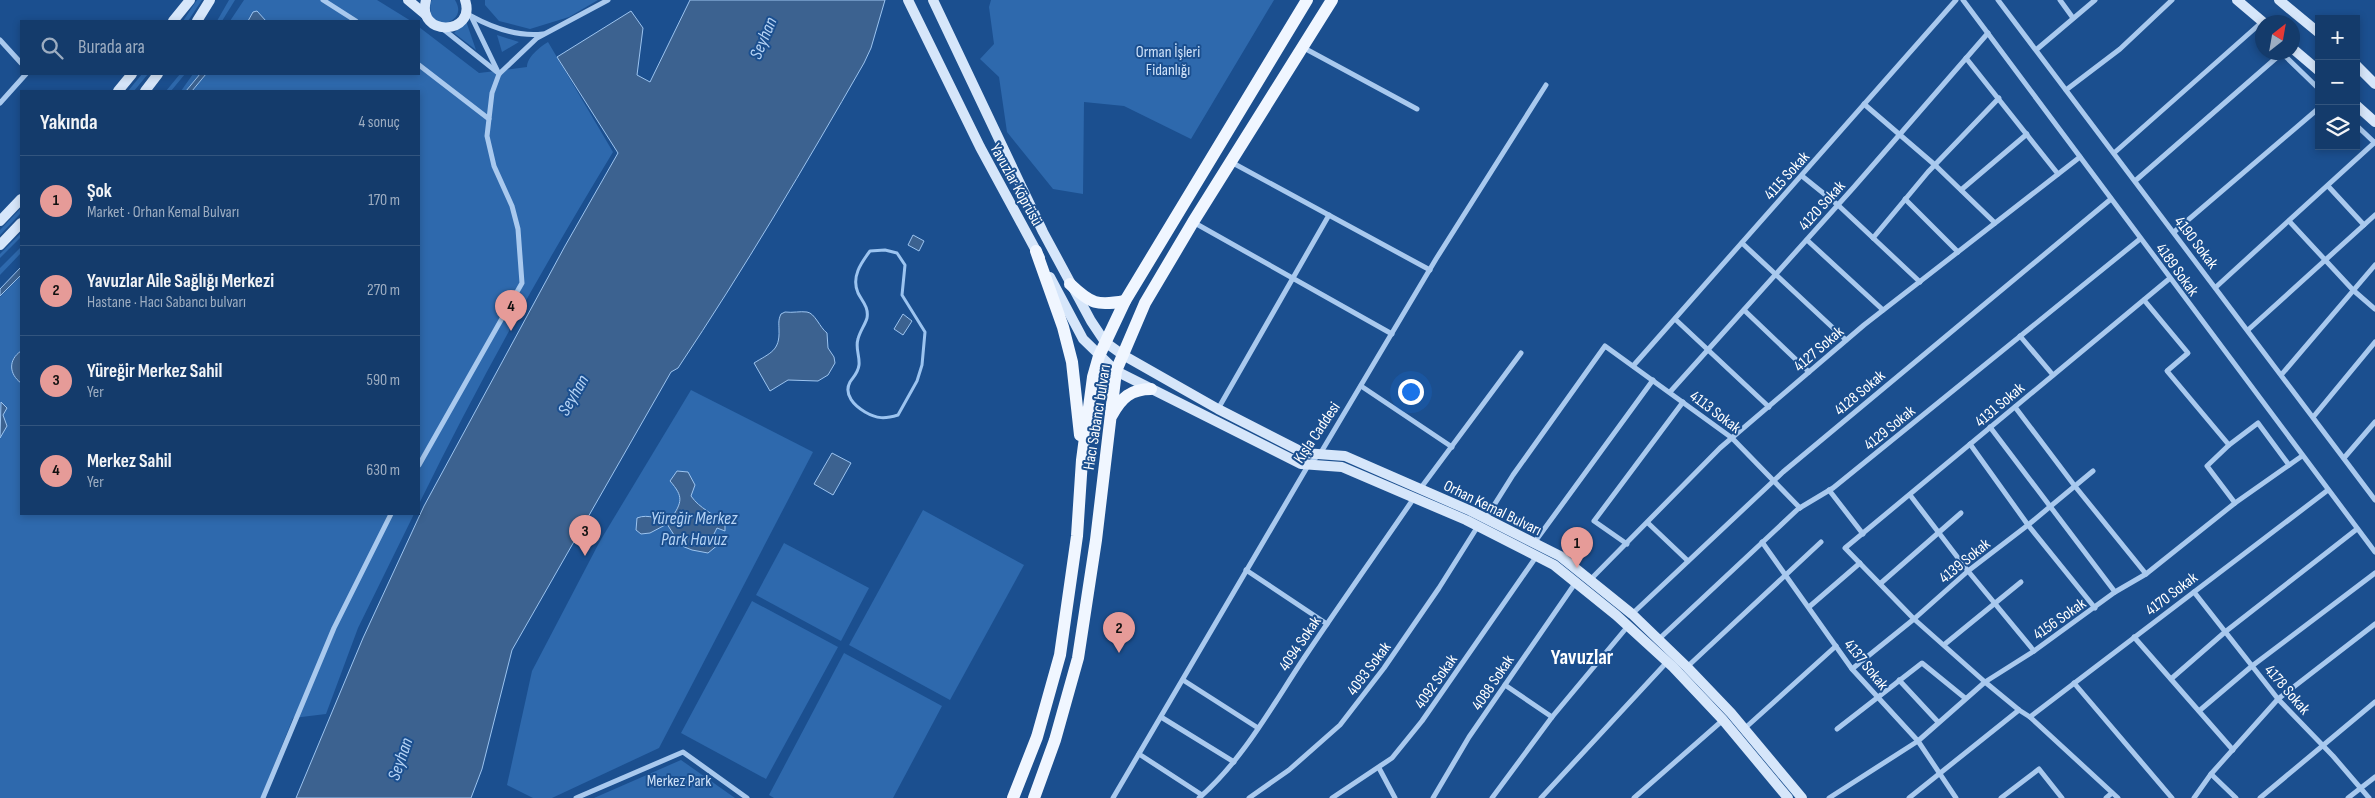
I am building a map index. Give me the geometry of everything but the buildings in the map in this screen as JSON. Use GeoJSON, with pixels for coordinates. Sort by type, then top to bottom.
{"type":"FeatureCollection","features":[{"type":"Feature","properties":{"kind":"main road"},"geometry":{"type":"LineString","coordinates":[[174,20],[190,0]]}},
{"type":"Feature","properties":{"kind":"main road"},"geometry":{"type":"LineString","coordinates":[[198,20],[210,0]]}},
{"type":"Feature","properties":{"kind":"main road"},"geometry":{"type":"LineString","coordinates":[[408,0],[435,25],[441,28],[454,26],[460,22],[464,17],[466,2]]}},
{"type":"Feature","properties":{"kind":"main road"},"geometry":{"type":"LineString","coordinates":[[426,0],[426,15]]}},
{"type":"Feature","properties":{"kind":"main road","name":"Yavuzlar Köprüsü"},"geometry":{"type":"LineString","coordinates":[[908,0],[980,147],[1083,339],[1116,371]]}},
{"type":"Feature","properties":{"kind":"main road","name":"Yavuzlar Köprüsü"},"geometry":{"type":"LineString","coordinates":[[933,0],[989,114],[1043,232],[1070,284],[1106,342]]}},
{"type":"Feature","properties":{"kind":"main road","name":"Hacı Sabancı bulvarı"},"geometry":{"type":"LineString","coordinates":[[1013,798],[1037,737],[1060,655],[1077,536],[1082,460],[1093,377],[1100,356],[1125,301],[1307,0]]}},
{"type":"Feature","properties":{"kind":"main road","name":"Hacı Sabancı bulvarı"},"geometry":{"type":"LineString","coordinates":[[1034,798],[1055,740],[1078,658],[1096,540],[1108,421],[1116,371],[1145,303],[1193,222],[1332,0]]}},
{"type":"Feature","properties":{"kind":"main road"},"geometry":{"type":"LineString","coordinates":[[2237,0],[2255,15]]}},
{"type":"Feature","properties":{"kind":"main road"},"geometry":{"type":"LineString","coordinates":[[2278,0],[2315,30]]}},
{"type":"Feature","properties":{"kind":"main road"},"geometry":{"type":"LineString","coordinates":[[2300,55],[2315,68]]}},
{"type":"Feature","properties":{"kind":"main road"},"geometry":{"type":"LineString","coordinates":[[2360,69],[2375,84]]}},
{"type":"Feature","properties":{"kind":"main road"},"geometry":{"type":"LineString","coordinates":[[119,90],[131,75]]}},
{"type":"Feature","properties":{"kind":"main road"},"geometry":{"type":"LineString","coordinates":[[146,90],[157,75]]}},
{"type":"Feature","properties":{"kind":"main road"},"geometry":{"type":"LineString","coordinates":[[2360,109],[2375,122]]}},
{"type":"Feature","properties":{"kind":"main road"},"geometry":{"type":"LineString","coordinates":[[0,221],[20,199]]}},
{"type":"Feature","properties":{"kind":"main road"},"geometry":{"type":"LineString","coordinates":[[0,245],[20,225]]}},
{"type":"Feature","properties":{"kind":"main road"},"geometry":{"type":"LineString","coordinates":[[1036,251],[1063,327],[1072,362],[1082,460]]}},
{"type":"Feature","properties":{"kind":"main road"},"geometry":{"type":"LineString","coordinates":[[1070,284],[1085,298],[1094,303],[1105,304],[1125,301]]}},
{"type":"Feature","properties":{"kind":"main road","name":"Orhan Kemal Bulvarı"},"geometry":{"type":"LineString","coordinates":[[1106,342],[1123,355],[1218,410],[1304,453],[1345,456],[1554,565],[1628,626],[1667,662],[1724,720],[1788,798]]}},
{"type":"Feature","properties":{"kind":"main road","name":"Orhan Kemal Bulvarı"},"geometry":{"type":"LineString","coordinates":[[1116,371],[1301,464],[1342,467],[1418,493],[1486,518],[1560,556],[1632,614],[1687,667],[1744,729],[1802,798]]}},
{"type":"Feature","properties":{"kind":"main road"},"geometry":{"type":"LineString","coordinates":[[1108,421],[1118,404],[1128,393],[1139,389],[1151,389]]}},
{"type":"Feature","properties":{"kind":"street"},"geometry":{"type":"LineString","coordinates":[[323,0],[354,20]]}},
{"type":"Feature","properties":{"kind":"street"},"geometry":{"type":"LineString","coordinates":[[420,463],[522,283],[518,229],[512,206],[494,166],[487,136],[492,93],[499,74],[537,38],[608,0]]}},
{"type":"Feature","properties":{"kind":"street","name":"4115 Sokak"},"geometry":{"type":"LineString","coordinates":[[1633,366],[1956,0]]}},
{"type":"Feature","properties":{"kind":"street","name":"4189 Sokak"},"geometry":{"type":"LineString","coordinates":[[1963,0],[2375,552]]}},
{"type":"Feature","properties":{"kind":"street","name":"4190 Sokak"},"geometry":{"type":"LineString","coordinates":[[1998,0],[2375,498]]}},
{"type":"Feature","properties":{"kind":"street"},"geometry":{"type":"LineString","coordinates":[[2060,0],[2073,18]]}},
{"type":"Feature","properties":{"kind":"street"},"geometry":{"type":"LineString","coordinates":[[2036,50],[2095,0]]}},
{"type":"Feature","properties":{"kind":"street"},"geometry":{"type":"LineString","coordinates":[[2066,90],[2120,49],[2172,0]]}},
{"type":"Feature","properties":{"kind":"street"},"geometry":{"type":"LineString","coordinates":[[466,2],[499,74]]}},
{"type":"Feature","properties":{"kind":"street"},"geometry":{"type":"LineString","coordinates":[[471,16],[490,26],[530,35],[546,33]]}},
{"type":"Feature","properties":{"kind":"street"},"geometry":{"type":"LineString","coordinates":[[441,28],[499,74]]}},
{"type":"Feature","properties":{"kind":"street"},"geometry":{"type":"LineString","coordinates":[[2114,153],[2255,29]]}},
{"type":"Feature","properties":{"kind":"street","name":"4120 Sokak"},"geometry":{"type":"LineString","coordinates":[[1670,392],[1807,240],[1988,33]]}},
{"type":"Feature","properties":{"kind":"street"},"geometry":{"type":"LineString","coordinates":[[0,40],[20,62]]}},
{"type":"Feature","properties":{"kind":"street"},"geometry":{"type":"LineString","coordinates":[[1303,48],[1417,110]]}},
{"type":"Feature","properties":{"kind":"street"},"geometry":{"type":"LineString","coordinates":[[1966,58],[2058,174]]}},
{"type":"Feature","properties":{"kind":"street"},"geometry":{"type":"LineString","coordinates":[[2135,181],[2274,60]]}},
{"type":"Feature","properties":{"kind":"street"},"geometry":{"type":"LineString","coordinates":[[2289,60],[2315,85]]}},
{"type":"Feature","properties":{"kind":"street"},"geometry":{"type":"LineString","coordinates":[[420,66],[489,119]]}},
{"type":"Feature","properties":{"kind":"street"},"geometry":{"type":"LineString","coordinates":[[0,103],[25,75]]}},
{"type":"Feature","properties":{"kind":"street","name":"Kışla Caddesi"},"geometry":{"type":"LineString","coordinates":[[1113,798],[1309,464],[1320,454],[1430,270],[1546,85]]}},
{"type":"Feature","properties":{"kind":"street"},"geometry":{"type":"LineString","coordinates":[[1873,238],[1935,165],[1999,98]]}},
{"type":"Feature","properties":{"kind":"street"},"geometry":{"type":"LineString","coordinates":[[1864,104],[1935,165],[1995,223]]}},
{"type":"Feature","properties":{"kind":"street"},"geometry":{"type":"LineString","coordinates":[[2174,232],[2315,111]]}},
{"type":"Feature","properties":{"kind":"street"},"geometry":{"type":"LineString","coordinates":[[2216,287],[2375,143],[2360,129]]}},
{"type":"Feature","properties":{"kind":"street"},"geometry":{"type":"LineString","coordinates":[[1961,190],[2027,134]]}},
{"type":"Feature","properties":{"kind":"street","name":"4127 Sokak"},"geometry":{"type":"LineString","coordinates":[[1590,580],[1732,438],[1883,310],[2080,157]]}},
{"type":"Feature","properties":{"kind":"street"},"geometry":{"type":"LineString","coordinates":[[1231,162],[1430,270]]}},
{"type":"Feature","properties":{"kind":"street"},"geometry":{"type":"LineString","coordinates":[[1802,176],[1838,205],[1920,282]]}},
{"type":"Feature","properties":{"kind":"street"},"geometry":{"type":"LineString","coordinates":[[2328,186],[2364,225]]}},
{"type":"Feature","properties":{"kind":"street"},"geometry":{"type":"LineString","coordinates":[[1905,199],[1958,252]]}},
{"type":"Feature","properties":{"kind":"street","name":"4128 Sokak"},"geometry":{"type":"LineString","coordinates":[[1632,614],[1774,479],[2111,199]]}},
{"type":"Feature","properties":{"kind":"street"},"geometry":{"type":"LineString","coordinates":[[1218,410],[1329,215]]}},
{"type":"Feature","properties":{"kind":"street"},"geometry":{"type":"LineString","coordinates":[[2248,330],[2375,215]]}},
{"type":"Feature","properties":{"kind":"street"},"geometry":{"type":"LineString","coordinates":[[2289,221],[2353,290],[2375,308]]}},
{"type":"Feature","properties":{"kind":"street"},"geometry":{"type":"LineString","coordinates":[[1193,222],[1392,334]]}},
{"type":"Feature","properties":{"kind":"street","name":"4129 Sokak"},"geometry":{"type":"LineString","coordinates":[[1658,640],[1800,508],[1830,490],[2140,239]]}},
{"type":"Feature","properties":{"kind":"street"},"geometry":{"type":"LineString","coordinates":[[1807,240],[1883,310]]}},
{"type":"Feature","properties":{"kind":"street"},"geometry":{"type":"LineString","coordinates":[[1742,243],[1846,340]]}},
{"type":"Feature","properties":{"kind":"street"},"geometry":{"type":"LineString","coordinates":[[2282,374],[2375,265]]}},
{"type":"Feature","properties":{"kind":"street","name":"4131 Sokak"},"geometry":{"type":"LineString","coordinates":[[1860,563],[1846,548],[2169,278]]}},
{"type":"Feature","properties":{"kind":"street"},"geometry":{"type":"LineString","coordinates":[[2144,300],[2188,353],[2167,371],[2228,446]]}},
{"type":"Feature","properties":{"kind":"street"},"geometry":{"type":"LineString","coordinates":[[1744,310],[1809,372]]}},
{"type":"Feature","properties":{"kind":"street"},"geometry":{"type":"LineString","coordinates":[[1675,318],[1769,407]]}},
{"type":"Feature","properties":{"kind":"street"},"geometry":{"type":"LineString","coordinates":[[2020,336],[2053,375]]}},
{"type":"Feature","properties":{"kind":"street"},"geometry":{"type":"LineString","coordinates":[[2314,416],[2375,342]]}},
{"type":"Feature","properties":{"kind":"street","name":"4113 Sokak"},"geometry":{"type":"LineString","coordinates":[[1486,518],[1513,475],[1605,346],[1732,438],[1774,479],[1800,508]]}},
{"type":"Feature","properties":{"kind":"street","name":"4094 Sokak"},"geometry":{"type":"LineString","coordinates":[[1200,797],[1234,762],[1418,493],[1521,353]]}},
{"type":"Feature","properties":{"kind":"street"},"geometry":{"type":"LineString","coordinates":[[1534,543],[1653,380]]}},
{"type":"Feature","properties":{"kind":"street"},"geometry":{"type":"LineString","coordinates":[[1361,386],[1452,447]]}},
{"type":"Feature","properties":{"kind":"street"},"geometry":{"type":"LineString","coordinates":[[1627,544],[1594,521],[1683,402]]}},
{"type":"Feature","properties":{"kind":"street"},"geometry":{"type":"LineString","coordinates":[[2015,407],[2074,485],[2146,574]]}},
{"type":"Feature","properties":{"kind":"street"},"geometry":{"type":"LineString","coordinates":[[2344,458],[2375,422]]}},
{"type":"Feature","properties":{"kind":"street"},"geometry":{"type":"LineString","coordinates":[[2235,503],[2207,466],[2228,446],[2258,423],[2289,465]]}},
{"type":"Feature","properties":{"kind":"street"},"geometry":{"type":"LineString","coordinates":[[1990,428],[2049,508],[2116,592]]}},
{"type":"Feature","properties":{"kind":"street"},"geometry":{"type":"LineString","coordinates":[[1970,444],[2028,524],[2095,608]]}},
{"type":"Feature","properties":{"kind":"street","name":"4156 Sokak"},"geometry":{"type":"LineString","coordinates":[[1829,798],[1918,741],[1985,682],[2034,651],[2116,592],[2146,574],[2235,503],[2302,456]]}},
{"type":"Feature","properties":{"kind":"street","name":"4139 Sokak"},"geometry":{"type":"LineString","coordinates":[[1852,669],[1914,619],[1968,571],[2093,471]]}},
{"type":"Feature","properties":{"kind":"street"},"geometry":{"type":"LineString","coordinates":[[1830,490],[1863,534]]}},
{"type":"Feature","properties":{"kind":"street","name":"4170 Sokak"},"geometry":{"type":"LineString","coordinates":[[2030,716],[2328,490]]}},
{"type":"Feature","properties":{"kind":"street"},"geometry":{"type":"LineString","coordinates":[[1910,495],[1968,571],[2034,651]]}},
{"type":"Feature","properties":{"kind":"street"},"geometry":{"type":"LineString","coordinates":[[1880,583],[1961,513]]}},
{"type":"Feature","properties":{"kind":"street"},"geometry":{"type":"LineString","coordinates":[[263,798],[334,628],[390,515]]}},
{"type":"Feature","properties":{"kind":"street"},"geometry":{"type":"LineString","coordinates":[[1648,523],[1688,561]]}},
{"type":"Feature","properties":{"kind":"street","name":"4093 Sokak"},"geometry":{"type":"LineString","coordinates":[[1249,798],[1289,770],[1340,725],[1384,668],[1439,588],[1478,526]]}},
{"type":"Feature","properties":{"kind":"street"},"geometry":{"type":"LineString","coordinates":[[2171,680],[2225,632],[2357,529]]}},
{"type":"Feature","properties":{"kind":"street","name":"4137 Sokak"},"geometry":{"type":"LineString","coordinates":[[1762,542],[1810,607],[1852,669],[1918,741],[1956,798]]}},
{"type":"Feature","properties":{"kind":"street"},"geometry":{"type":"LineString","coordinates":[[1687,667],[1822,542]]}},
{"type":"Feature","properties":{"kind":"street","name":"4092 Sokak"},"geometry":{"type":"LineString","coordinates":[[1332,798],[1392,758],[1422,721],[1536,557]]}},
{"type":"Feature","properties":{"kind":"street"},"geometry":{"type":"LineString","coordinates":[[1810,607],[1860,563],[1914,619],[1945,644],[1985,682],[2019,710],[2030,716],[2118,798]]}},
{"type":"Feature","properties":{"kind":"street"},"geometry":{"type":"LineString","coordinates":[[1246,570],[1327,624]]}},
{"type":"Feature","properties":{"kind":"street"},"geometry":{"type":"LineString","coordinates":[[2199,711],[2252,666],[2375,573]]}},
{"type":"Feature","properties":{"kind":"street","name":"4088 Sokak"},"geometry":{"type":"LineString","coordinates":[[1433,798],[1469,737],[1576,582]]}},
{"type":"Feature","properties":{"kind":"street"},"geometry":{"type":"LineString","coordinates":[[1945,644],[2021,582]]}},
{"type":"Feature","properties":{"kind":"street","name":"4178 Sokak"},"geometry":{"type":"LineString","coordinates":[[2194,592],[2278,698],[2369,798]]}},
{"type":"Feature","properties":{"kind":"street"},"geometry":{"type":"LineString","coordinates":[[2194,798],[2212,774],[2278,698],[2375,624]]}},
{"type":"Feature","properties":{"kind":"street"},"geometry":{"type":"LineString","coordinates":[[1492,798],[1552,717],[1628,626]]}},
{"type":"Feature","properties":{"kind":"street"},"geometry":{"type":"LineString","coordinates":[[2134,637],[2233,750]]}},
{"type":"Feature","properties":{"kind":"street"},"geometry":{"type":"LineString","coordinates":[[1744,729],[1836,646]]}},
{"type":"Feature","properties":{"kind":"street"},"geometry":{"type":"LineString","coordinates":[[1541,798],[1667,662]]}},
{"type":"Feature","properties":{"kind":"street"},"geometry":{"type":"LineString","coordinates":[[1837,729],[1922,662],[1965,698]]}},
{"type":"Feature","properties":{"kind":"street"},"geometry":{"type":"LineString","coordinates":[[1183,680],[1258,728]]}},
{"type":"Feature","properties":{"kind":"street"},"geometry":{"type":"LineString","coordinates":[[1899,680],[1938,722]]}},
{"type":"Feature","properties":{"kind":"street"},"geometry":{"type":"LineString","coordinates":[[2074,683],[2172,798]]}},
{"type":"Feature","properties":{"kind":"street"},"geometry":{"type":"LineString","coordinates":[[1505,685],[1552,717]]}},
{"type":"Feature","properties":{"kind":"street"},"geometry":{"type":"LineString","coordinates":[[2260,798],[2375,702]]}},
{"type":"Feature","properties":{"kind":"street"},"geometry":{"type":"LineString","coordinates":[[1909,798],[2019,710]]}},
{"type":"Feature","properties":{"kind":"street"},"geometry":{"type":"LineString","coordinates":[[1161,717],[1234,762]]}},
{"type":"Feature","properties":{"kind":"street"},"geometry":{"type":"LineString","coordinates":[[1634,798],[1724,720]]}},
{"type":"Feature","properties":{"kind":"street"},"geometry":{"type":"LineString","coordinates":[[576,798],[682,752],[747,798]]}},
{"type":"Feature","properties":{"kind":"street"},"geometry":{"type":"LineString","coordinates":[[1139,754],[1200,797]]}},
{"type":"Feature","properties":{"kind":"street"},"geometry":{"type":"LineString","coordinates":[[1379,768],[1395,798]]}},
{"type":"Feature","properties":{"kind":"street"},"geometry":{"type":"LineString","coordinates":[[2002,798],[2040,768],[2062,798]]}},
{"type":"Feature","properties":{"kind":"street"},"geometry":{"type":"LineString","coordinates":[[2212,774],[2236,798]]}},
{"type":"Feature","properties":{"kind":"street"},"geometry":{"type":"LineString","coordinates":[[2348,798],[2375,776]]}},
{"type":"Feature","properties":{"kind":"street"},"geometry":{"type":"LineString","coordinates":[[2106,798],[2112,793]]}},
{"type":"Feature","properties":{"kind":"green space"},"geometry":{"type":"Polygon","coordinates":[[[197,0],[202,0],[189,20],[184,20],[197,0]]]}},
{"type":"Feature","properties":{"kind":"green space"},"geometry":{"type":"Polygon","coordinates":[[[229,0],[235,0],[223,20],[218,20],[229,0]]]}},
{"type":"Feature","properties":{"kind":"green space"},"geometry":{"type":"Polygon","coordinates":[[[244,0],[377,0],[409,20],[231,20],[244,0]]]}},
{"type":"Feature","properties":{"kind":"green space"},"geometry":{"type":"Polygon","coordinates":[[[432,0],[455,0],[458,13],[454,19],[443,24],[431,17],[430,3],[432,0]]]}},
{"type":"Feature","properties":{"kind":"green space"},"geometry":{"type":"Polygon","coordinates":[[[485,0],[598,0],[569,17],[530,29],[499,21],[485,5],[485,0]]]}},
{"type":"Feature","properties":{"kind":"green space","name":"Orman İşleri Fidanlığı"},"geometry":{"type":"Polygon","coordinates":[[[991,0],[1274,0],[1191,139],[1124,106],[1084,102],[1083,194],[1053,189],[1007,132],[999,77],[980,59],[994,44],[989,7],[991,0]]]}},
{"type":"Feature","properties":{"kind":"green space"},"geometry":{"type":"Polygon","coordinates":[[[466,21],[476,50],[454,33],[466,21]]]}},
{"type":"Feature","properties":{"kind":"green space"},"geometry":{"type":"Polygon","coordinates":[[[420,28],[479,73],[527,67],[532,56],[548,42],[613,152],[561,238],[512,326],[464,414],[420,502],[420,90],[182,90],[192,75],[420,75],[420,28]]]}},
{"type":"Feature","properties":{"kind":"green space"},"geometry":{"type":"Polygon","coordinates":[[[497,35],[519,42],[502,52],[497,35]]]}},
{"type":"Feature","properties":{"kind":"green space"},"geometry":{"type":"Polygon","coordinates":[[[141,75],[147,75],[135,90],[129,90],[141,75]]]}},
{"type":"Feature","properties":{"kind":"green space"},"geometry":{"type":"Polygon","coordinates":[[[179,75],[184,75],[172,90],[167,90],[179,75]]]}},
{"type":"Feature","properties":{"kind":"green space"},"geometry":{"type":"Polygon","coordinates":[[[20,209],[20,214],[0,235],[0,230],[20,209]]]}},
{"type":"Feature","properties":{"kind":"green space"},"geometry":{"type":"Polygon","coordinates":[[[20,234],[20,238],[0,258],[0,254],[20,234]]]}},
{"type":"Feature","properties":{"kind":"green space"},"geometry":{"type":"Polygon","coordinates":[[[20,248],[20,254],[0,275],[0,268],[20,248]]]}},
{"type":"Feature","properties":{"kind":"green space"},"geometry":{"type":"Polygon","coordinates":[[[20,276],[20,515],[414,515],[358,628],[326,714],[293,718],[261,798],[0,798],[0,297],[20,276]]]}},
{"type":"Feature","properties":{"kind":"green space"},"geometry":{"type":"Polygon","coordinates":[[[691,390],[813,452],[659,748],[552,798],[533,798],[507,785],[532,671],[600,541],[691,390]]]}},
{"type":"Feature","properties":{"kind":"green space"},"geometry":{"type":"Polygon","coordinates":[[[923,510],[1024,565],[950,700],[849,645],[923,510]]]}},
{"type":"Feature","properties":{"kind":"green space"},"geometry":{"type":"Polygon","coordinates":[[[784,543],[869,588],[841,641],[756,595],[784,543]]]}},
{"type":"Feature","properties":{"kind":"green space"},"geometry":{"type":"Polygon","coordinates":[[[752,601],[838,647],[766,779],[681,733],[752,601]]]}},
{"type":"Feature","properties":{"kind":"green space"},"geometry":{"type":"Polygon","coordinates":[[[844,653],[942,706],[893,798],[774,798],[769,795],[844,653]]]}},
{"type":"Feature","properties":{"kind":"green space","name":"Merkez Park"},"geometry":{"type":"Polygon","coordinates":[[[681,760],[735,798],[594,798],[681,760]]]}},
{"type":"Feature","properties":{"kind":"water","name":"Seyhan"},"geometry":{"type":"Polygon","coordinates":[[[690,0],[885,0],[871,48],[864,63],[797,179],[703,331],[678,368],[671,372],[512,650],[482,769],[471,798],[296,798],[363,638],[424,506],[565,246],[618,153],[557,57],[631,11],[643,28],[637,75],[650,82],[690,0]]]}},
{"type":"Feature","properties":{"kind":"water"},"geometry":{"type":"Polygon","coordinates":[[[257,11],[265,20],[249,20],[253,12],[257,11]]]}},
{"type":"Feature","properties":{"kind":"water"},"geometry":{"type":"Polygon","coordinates":[[[199,75],[205,75],[193,90],[187,90],[199,75]]]}},
{"type":"Feature","properties":{"kind":"water"},"geometry":{"type":"Polygon","coordinates":[[[913,235],[924,241],[919,251],[908,245],[913,235]]]}},
{"type":"Feature","properties":{"kind":"water"},"geometry":{"type":"Polygon","coordinates":[[[20,268],[20,276],[0,296],[0,289],[20,268]]]}},
{"type":"Feature","properties":{"kind":"water"},"geometry":{"type":"Polygon","coordinates":[[[785,312],[807,312],[813,315],[827,333],[828,348],[834,357],[835,363],[828,375],[818,381],[788,380],[770,391],[754,363],[769,354],[776,347],[779,337],[779,318],[785,312]]]}},
{"type":"Feature","properties":{"kind":"water"},"geometry":{"type":"Polygon","coordinates":[[[903,314],[912,321],[903,335],[894,329],[903,314]]]}},
{"type":"Feature","properties":{"kind":"water"},"geometry":{"type":"Polygon","coordinates":[[[20,352],[20,382],[12,371],[12,363],[20,352]]]}},
{"type":"Feature","properties":{"kind":"water"},"geometry":{"type":"Polygon","coordinates":[[[1,402],[7,408],[3,415],[7,426],[0,438],[1,402]]]}},
{"type":"Feature","properties":{"kind":"water"},"geometry":{"type":"Polygon","coordinates":[[[832,453],[851,463],[833,495],[814,484],[832,453]]]}},
{"type":"Feature","properties":{"kind":"water","name":"Yüreğir Merkez Park Havuz"},"geometry":{"type":"Polygon","coordinates":[[[677,471],[688,472],[695,485],[691,496],[698,504],[725,524],[725,531],[717,528],[712,538],[719,544],[708,553],[692,550],[677,544],[667,524],[650,533],[641,534],[636,530],[637,518],[646,516],[671,519],[680,500],[678,491],[670,481],[677,471]]]}},
{"type":"Feature","properties":{"kind":"waterway"},"geometry":{"type":"LineString","coordinates":[[885,250],[897,253],[905,265],[902,295],[925,332],[922,365],[917,381],[898,415],[881,418],[873,416],[857,407],[849,396],[848,387],[858,368],[857,342],[867,318],[866,307],[856,287],[856,276],[860,265],[870,251],[885,250]]}},
{"type":"Feature","properties":{"kind":"place","name":"Merkez Sahil"},"geometry":{"type":"Point","coordinates":[511,331]}},
{"type":"Feature","properties":{"kind":"place","name":"Yüreğir Merkez Sahil"},"geometry":{"type":"Point","coordinates":[585,556]}},
{"type":"Feature","properties":{"kind":"place","name":"Şok"},"geometry":{"type":"Point","coordinates":[1577,568]}},
{"type":"Feature","properties":{"kind":"place","name":"Yavuzlar Aile Sağlığı Merkezi"},"geometry":{"type":"Point","coordinates":[1119,653]}},
{"type":"Feature","properties":{"kind":"district","name":"Yavuzlar"},"geometry":{"type":"Point","coordinates":[1582,657]}}]}
